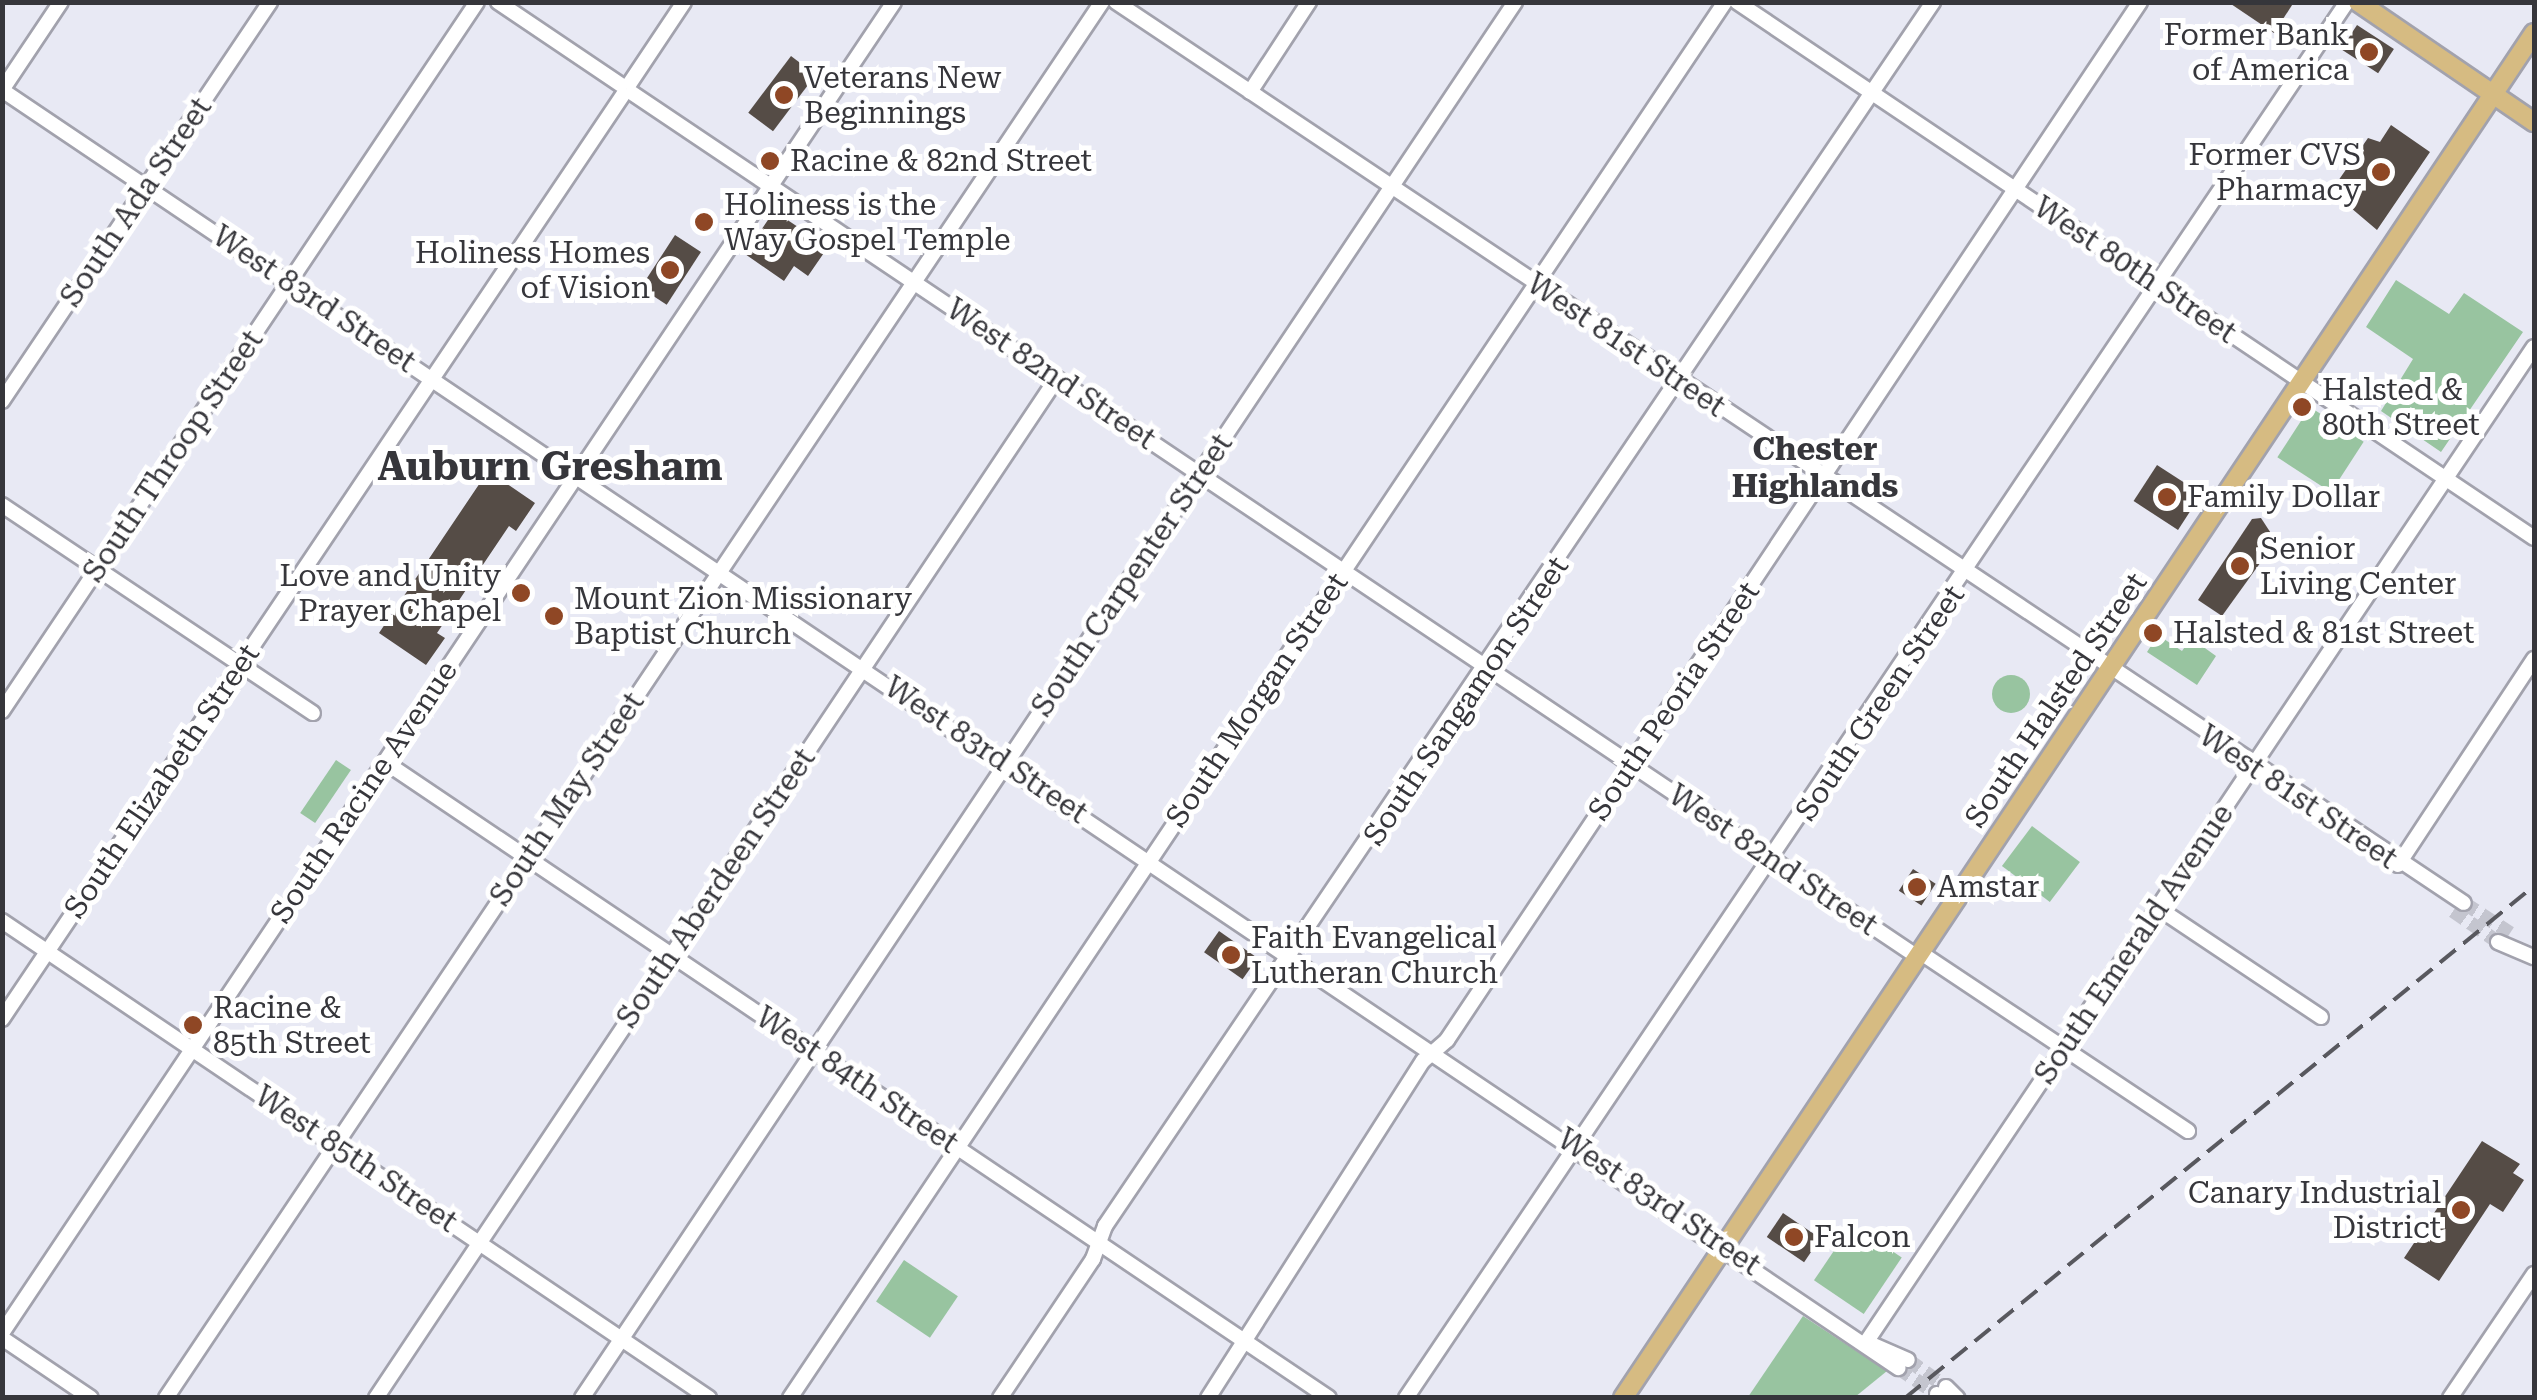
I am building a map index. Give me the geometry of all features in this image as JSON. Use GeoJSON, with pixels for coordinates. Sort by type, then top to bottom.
{"type":"FeatureCollection","features":[{"type":"Feature","properties":{"kind":"main road"},"geometry":{"type":"LineString","coordinates":[[2358,2],[2534,122]]}},
{"type":"Feature","properties":{"kind":"main road","name":"South Halsted Street"},"geometry":{"type":"LineString","coordinates":[[1623,1398],[2534,34]]}},
{"type":"Feature","properties":{"kind":"street"},"geometry":{"type":"LineString","coordinates":[[2,90],[62,2]]}},
{"type":"Feature","properties":{"kind":"street","name":"South Ada Street"},"geometry":{"type":"LineString","coordinates":[[2,401],[270,2]]}},
{"type":"Feature","properties":{"kind":"street","name":"South Throop Street"},"geometry":{"type":"LineString","coordinates":[[2,711],[478,2]]}},
{"type":"Feature","properties":{"kind":"street","name":"West 82nd Street"},"geometry":{"type":"LineString","coordinates":[[498,2],[1774,860],[2188,1130]]}},
{"type":"Feature","properties":{"kind":"street","name":"South Elizabeth Street"},"geometry":{"type":"LineString","coordinates":[[2,1019],[684,2]]}},
{"type":"Feature","properties":{"kind":"street","name":"South Racine Avenue"},"geometry":{"type":"LineString","coordinates":[[2,1335],[894,2]]}},
{"type":"Feature","properties":{"kind":"street","name":"South May Street"},"geometry":{"type":"LineString","coordinates":[[166,1398],[1102,2]]}},
{"type":"Feature","properties":{"kind":"street","name":"West 81st Street"},"geometry":{"type":"LineString","coordinates":[[1116,2],[2459,906]]}},
{"type":"Feature","properties":{"kind":"street"},"geometry":{"type":"LineString","coordinates":[[1250,92],[1310,2]]}},
{"type":"Feature","properties":{"kind":"street","name":"South Carpenter Street"},"geometry":{"type":"LineString","coordinates":[[582,1398],[1516,2]]}},
{"type":"Feature","properties":{"kind":"street","name":"South Morgan Street"},"geometry":{"type":"LineString","coordinates":[[790,1398],[1725,2]]}},
{"type":"Feature","properties":{"kind":"street","name":"West 80th Street"},"geometry":{"type":"LineString","coordinates":[[1737,2],[2534,538]]}},
{"type":"Feature","properties":{"kind":"street","name":"South Sangamon Street"},"geometry":{"type":"LineString","coordinates":[[1000,1398],[1291,955],[1489,669],[1933,2]]}},
{"type":"Feature","properties":{"kind":"street","name":"South Peoria Street"},"geometry":{"type":"LineString","coordinates":[[1208,1398],[1434,1051],[1631,764],[2140,2]]}},
{"type":"Feature","properties":{"kind":"street","name":"South Green Street"},"geometry":{"type":"LineString","coordinates":[[1406,1398],[1774,860],[2347,2]]}},
{"type":"Feature","properties":{"kind":"street","name":"West 83rd Street"},"geometry":{"type":"LineString","coordinates":[[2,90],[1903,1364]]}},
{"type":"Feature","properties":{"kind":"street","name":"South Emerald Avenue"},"geometry":{"type":"LineString","coordinates":[[1869,1343],[2534,346]]}},
{"type":"Feature","properties":{"kind":"street","name":"South Aberdeen Street"},"geometry":{"type":"LineString","coordinates":[[376,1398],[1057,378]]}},
{"type":"Feature","properties":{"kind":"street"},"geometry":{"type":"LineString","coordinates":[[2,505],[314,712]]}},
{"type":"Feature","properties":{"kind":"street"},"geometry":{"type":"LineString","coordinates":[[2398,865],[2534,660]]}},
{"type":"Feature","properties":{"kind":"street","name":"West 84th Street"},"geometry":{"type":"LineString","coordinates":[[384,762],[1329,1398]]}},
{"type":"Feature","properties":{"kind":"street"},"geometry":{"type":"LineString","coordinates":[[2158,908],[2321,1017]]}},
{"type":"Feature","properties":{"kind":"street","name":"West 85th Street"},"geometry":{"type":"LineString","coordinates":[[2,921],[709,1398]]}},
{"type":"Feature","properties":{"kind":"street"},"geometry":{"type":"LineString","coordinates":[[2504,938],[2534,957]]}},
{"type":"Feature","properties":{"kind":"street"},"geometry":{"type":"LineString","coordinates":[[2450,1398],[2534,1274]]}},
{"type":"Feature","properties":{"kind":"street"},"geometry":{"type":"LineString","coordinates":[[2,1335],[91,1398]]}},
{"type":"Feature","properties":{"kind":"green space"},"geometry":{"type":"Polygon","coordinates":[[[2396,280],[2449,314],[2464,293],[2523,332],[2441,452],[2381,411],[2413,359],[2366,327],[2396,280]]]}},
{"type":"Feature","properties":{"kind":"green space"},"geometry":{"type":"Polygon","coordinates":[[[2310,407],[2364,442],[2331,492],[2277,457],[2310,407]]]}},
{"type":"Feature","properties":{"kind":"green space"},"geometry":{"type":"Polygon","coordinates":[[[2158,635],[2182,651],[2191,638],[2216,656],[2197,685],[2147,652],[2158,635]]]}},
{"type":"Feature","properties":{"kind":"green space"},"geometry":{"type":"Polygon","coordinates":[[[2011,675],[2025,680],[2030,694],[2025,708],[2011,713],[1997,708],[1992,694],[1997,680],[2011,675]]]}},
{"type":"Feature","properties":{"kind":"green space"},"geometry":{"type":"Polygon","coordinates":[[[336,760],[351,770],[315,823],[300,813],[336,760]]]}},
{"type":"Feature","properties":{"kind":"green space"},"geometry":{"type":"Polygon","coordinates":[[[2032,826],[2080,862],[2050,902],[2002,866],[2032,826]]]}},
{"type":"Feature","properties":{"kind":"green space"},"geometry":{"type":"Polygon","coordinates":[[[1852,1224],[1902,1258],[1864,1314],[1814,1280],[1852,1224]]]}},
{"type":"Feature","properties":{"kind":"green space"},"geometry":{"type":"Polygon","coordinates":[[[904,1260],[958,1296],[930,1338],[876,1301],[904,1260]]]}},
{"type":"Feature","properties":{"kind":"green space"},"geometry":{"type":"Polygon","coordinates":[[[1803,1316],[1887,1371],[1855,1397],[1748,1397],[1803,1316]]]}},
{"type":"Feature","properties":{"kind":"building"},"geometry":{"type":"Polygon","coordinates":[[[2228,2],[2294,2],[2274,33],[2228,2]]]}},
{"type":"Feature","properties":{"kind":"building","name":"Former Bank of America"},"geometry":{"type":"Polygon","coordinates":[[[2357,25],[2394,49],[2378,73],[2341,49],[2357,25]]]}},
{"type":"Feature","properties":{"kind":"building","name":"Veterans New Beginnings"},"geometry":{"type":"Polygon","coordinates":[[[791,56],[816,75],[773,131],[748,113],[791,56]]]}},
{"type":"Feature","properties":{"kind":"building","name":"Former CVS Pharmacy"},"geometry":{"type":"Polygon","coordinates":[[[2391,125],[2430,152],[2377,230],[2331,191],[2368,138],[2380,142],[2391,125]]]}},
{"type":"Feature","properties":{"kind":"building"},"geometry":{"type":"Polygon","coordinates":[[[774,211],[828,247],[808,276],[794,266],[784,281],[745,254],[774,211]]]}},
{"type":"Feature","properties":{"kind":"building","name":"Holiness Homes of Vision"},"geometry":{"type":"Polygon","coordinates":[[[675,235],[701,252],[667,305],[641,288],[675,235]]]}},
{"type":"Feature","properties":{"kind":"building","name":"Family Dollar"},"geometry":{"type":"Polygon","coordinates":[[[2157,465],[2201,494],[2178,530],[2134,501],[2157,465]]]}},
{"type":"Feature","properties":{"kind":"building"},"geometry":{"type":"Polygon","coordinates":[[[488,471],[535,503],[516,531],[509,526],[437,633],[445,638],[426,665],[379,633],[488,471]]]}},
{"type":"Feature","properties":{"kind":"building","name":"Senior Living Center"},"geometry":{"type":"Polygon","coordinates":[[[2261,518],[2276,541],[2222,616],[2198,600],[2252,519],[2261,518]]]}},
{"type":"Feature","properties":{"kind":"building","name":"Amstar"},"geometry":{"type":"Polygon","coordinates":[[[1913,869],[1936,884],[1921,906],[1899,891],[1913,869]]]}},
{"type":"Feature","properties":{"kind":"building","name":"Faith Evangelical Lutheran Church"},"geometry":{"type":"Polygon","coordinates":[[[1219,931],[1258,958],[1243,979],[1204,952],[1219,931]]]}},
{"type":"Feature","properties":{"kind":"building","name":"Canary Industrial District"},"geometry":{"type":"Polygon","coordinates":[[[2482,1141],[2520,1164],[2513,1173],[2524,1180],[2503,1212],[2490,1204],[2439,1281],[2404,1258],[2482,1141]]]}},
{"type":"Feature","properties":{"kind":"building","name":"Falcon"},"geometry":{"type":"Polygon","coordinates":[[[1783,1213],[1820,1238],[1804,1262],[1767,1237],[1783,1213]]]}},
{"type":"Feature","properties":{"kind":"tunnel"},"geometry":{"type":"LineString","coordinates":[[2464,903],[2510,933]]}},
{"type":"Feature","properties":{"kind":"tunnel"},"geometry":{"type":"LineString","coordinates":[[2453,911],[2498,942]]}},
{"type":"Feature","properties":{"kind":"tunnel"},"geometry":{"type":"LineString","coordinates":[[1908,1360],[1946,1387]]}},
{"type":"Feature","properties":{"kind":"tunnel"},"geometry":{"type":"LineString","coordinates":[[1898,1368],[1937,1394]]}},
{"type":"Feature","properties":{"kind":"railway"},"geometry":{"type":"LineString","coordinates":[[1905,1398],[2534,886]]}},
{"type":"Feature","properties":{"kind":"place","name":"Former Bank of America"},"geometry":{"type":"Point","coordinates":[2369,52]}},
{"type":"Feature","properties":{"kind":"place","name":"Veterans New Beginnings"},"geometry":{"type":"Point","coordinates":[784,95]}},
{"type":"Feature","properties":{"kind":"place","name":"Racine & 82nd Street"},"geometry":{"type":"Point","coordinates":[770,161]}},
{"type":"Feature","properties":{"kind":"place","name":"Former CVS Pharmacy"},"geometry":{"type":"Point","coordinates":[2381,172]}},
{"type":"Feature","properties":{"kind":"place","name":"Holiness is the Way Gospel Temple"},"geometry":{"type":"Point","coordinates":[704,222]}},
{"type":"Feature","properties":{"kind":"place","name":"Holiness Homes of Vision"},"geometry":{"type":"Point","coordinates":[670,270]}},
{"type":"Feature","properties":{"kind":"place","name":"Halsted & 80th Street"},"geometry":{"type":"Point","coordinates":[2302,407]}},
{"type":"Feature","properties":{"kind":"place","name":"Family Dollar"},"geometry":{"type":"Point","coordinates":[2167,497]}},
{"type":"Feature","properties":{"kind":"place","name":"Senior Living Center"},"geometry":{"type":"Point","coordinates":[2240,566]}},
{"type":"Feature","properties":{"kind":"place","name":"Love and Unity Prayer Chapel"},"geometry":{"type":"Point","coordinates":[521,593]}},
{"type":"Feature","properties":{"kind":"place","name":"Mount Zion Missionary Baptist Church"},"geometry":{"type":"Point","coordinates":[554,616]}},
{"type":"Feature","properties":{"kind":"place","name":"Halsted & 81st Street"},"geometry":{"type":"Point","coordinates":[2153,633]}},
{"type":"Feature","properties":{"kind":"place","name":"Amstar"},"geometry":{"type":"Point","coordinates":[1917,887]}},
{"type":"Feature","properties":{"kind":"place","name":"Faith Evangelical Lutheran Church"},"geometry":{"type":"Point","coordinates":[1231,955]}},
{"type":"Feature","properties":{"kind":"place","name":"Racine & 85th Street"},"geometry":{"type":"Point","coordinates":[193,1025]}},
{"type":"Feature","properties":{"kind":"place","name":"Canary Industrial District"},"geometry":{"type":"Point","coordinates":[2461,1210]}},
{"type":"Feature","properties":{"kind":"place","name":"Falcon"},"geometry":{"type":"Point","coordinates":[1794,1237]}},
{"type":"Feature","properties":{"kind":"district","name":"Auburn Gresham"},"geometry":{"type":"Point","coordinates":[550,467]}},
{"type":"Feature","properties":{"kind":"district","name":"Chester Highlands"},"geometry":{"type":"Point","coordinates":[1815,468]}}]}
